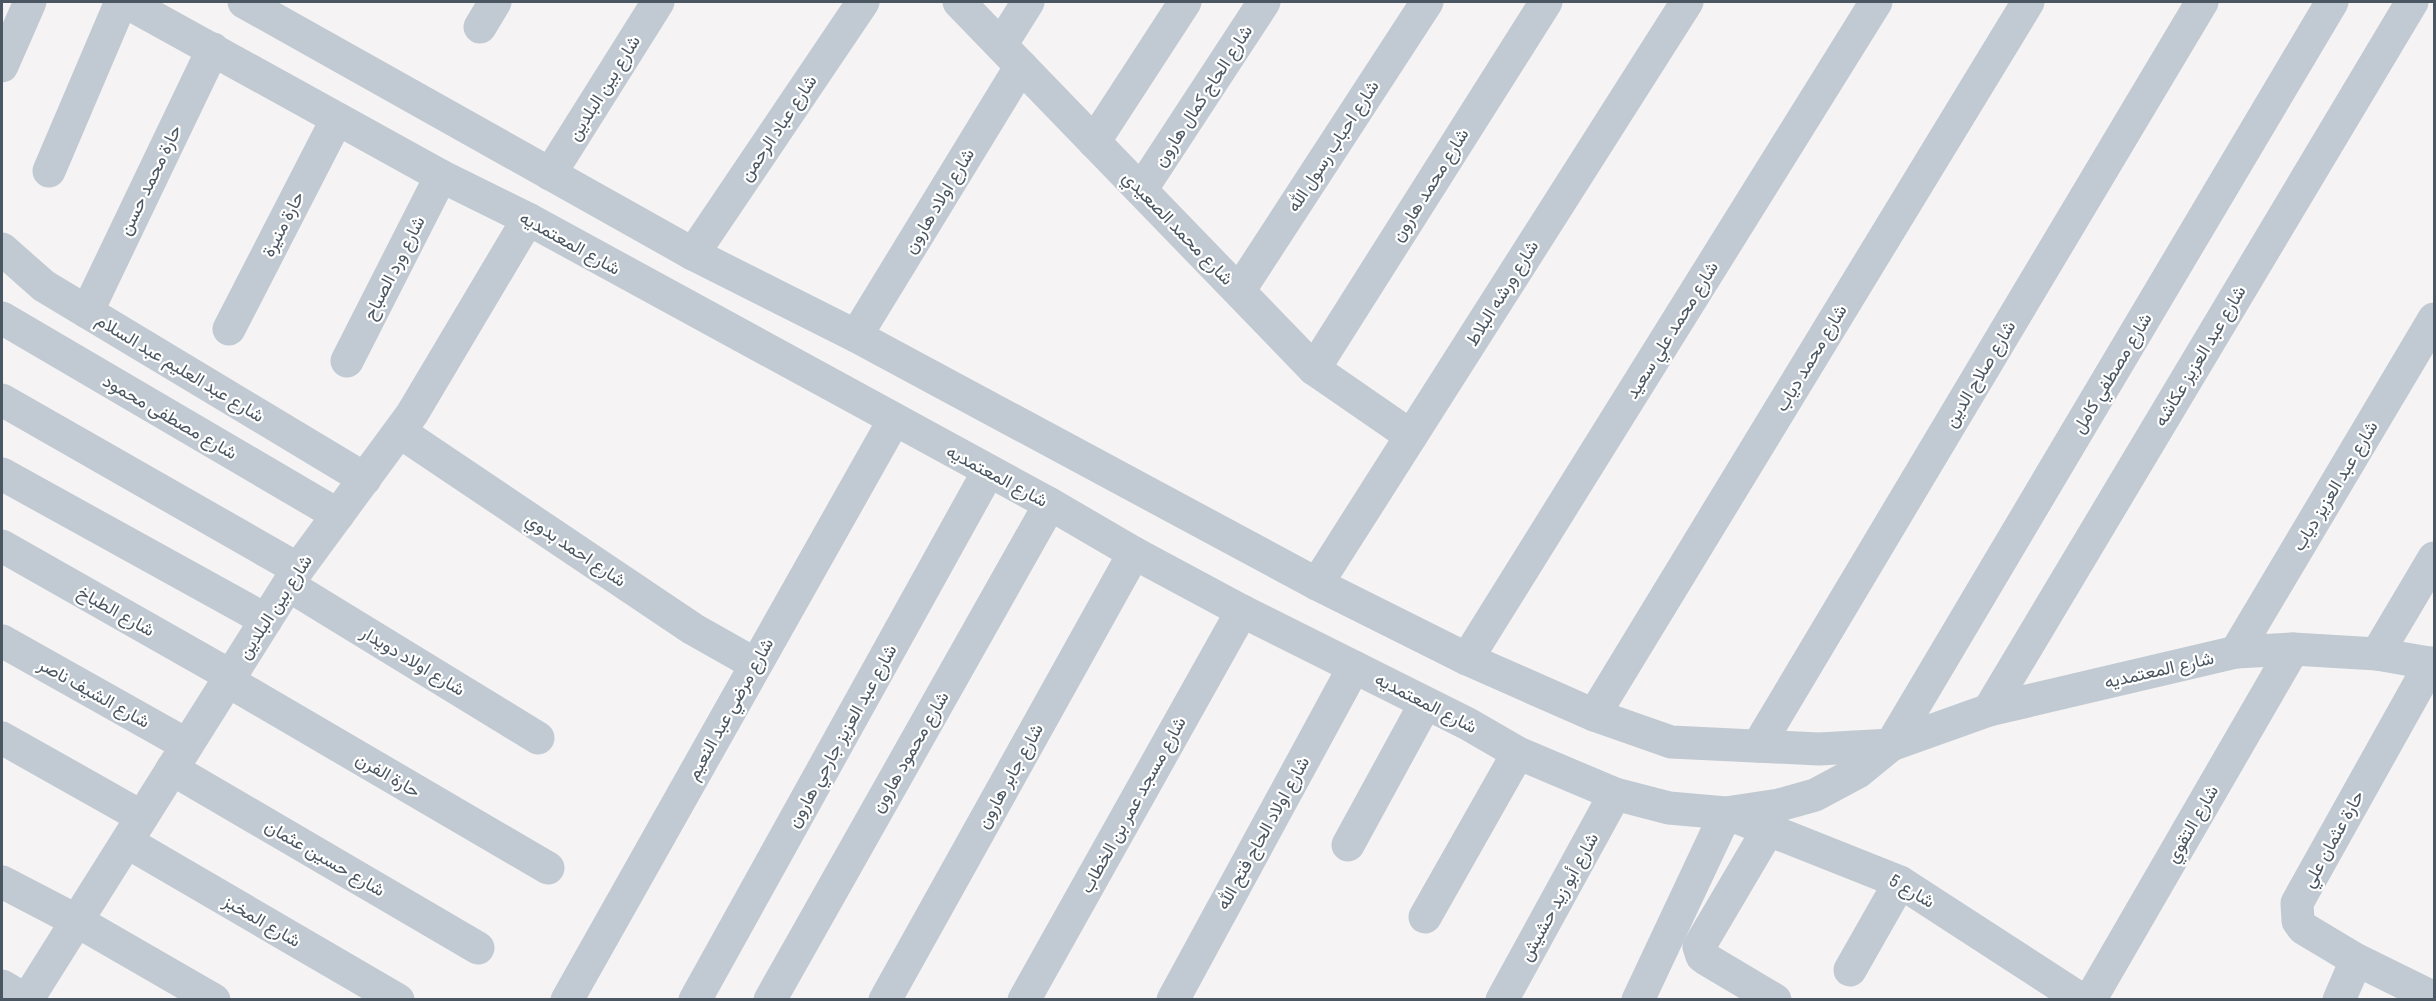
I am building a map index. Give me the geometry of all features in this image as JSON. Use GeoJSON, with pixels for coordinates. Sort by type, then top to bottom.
{"type":"FeatureCollection","features":[{"type":"Feature","properties":{"kind":"street"},"geometry":{"type":"LineString","coordinates":[[2,66],[30,2]]}},
{"type":"Feature","properties":{"kind":"street"},"geometry":{"type":"LineString","coordinates":[[49,171],[124,2]]}},
{"type":"Feature","properties":{"kind":"street","name":"شارع المعتمديه"},"geometry":{"type":"LineString","coordinates":[[124,2],[441,176],[528,219],[1242,611],[1468,724],[1518,753],[1615,794],[1669,808],[1725,813],[1779,805],[1815,795],[1858,772],[1891,745]]}},
{"type":"Feature","properties":{"kind":"street","name":"شارع المعتمديه"},"geometry":{"type":"LineString","coordinates":[[248,2],[693,254],[856,336],[1317,584],[1467,659],[1594,715],[1671,742],[1819,749],[1891,745],[1989,710],[2236,652],[2294,649],[2377,654],[2433,663]]}},
{"type":"Feature","properties":{"kind":"street","name":"شارع بين البلدين"},"geometry":{"type":"LineString","coordinates":[[550,174],[658,2]]}},
{"type":"Feature","properties":{"kind":"street","name":"شارع عباد الرحمن"},"geometry":{"type":"LineString","coordinates":[[693,254],[863,2]]}},
{"type":"Feature","properties":{"kind":"street","name":"شارع محمد الصعيدي"},"geometry":{"type":"LineString","coordinates":[[959,2],[1314,369],[1411,436]]}},
{"type":"Feature","properties":{"kind":"street","name":"شارع اولاد هارون"},"geometry":{"type":"LineString","coordinates":[[856,336],[1011,55],[1028,2]]}},
{"type":"Feature","properties":{"kind":"street"},"geometry":{"type":"LineString","coordinates":[[1094,142],[1185,2]]}},
{"type":"Feature","properties":{"kind":"street","name":"شارع الحاج كمال هارون"},"geometry":{"type":"LineString","coordinates":[[1141,190],[1264,2]]}},
{"type":"Feature","properties":{"kind":"street","name":"شارع احباب رسول الله"},"geometry":{"type":"LineString","coordinates":[[1239,291],[1427,2]]}},
{"type":"Feature","properties":{"kind":"street","name":"شارع محمد هارون"},"geometry":{"type":"LineString","coordinates":[[1314,369],[1546,2]]}},
{"type":"Feature","properties":{"kind":"street","name":"شارع ورشه البلاط"},"geometry":{"type":"LineString","coordinates":[[1317,584],[1687,2]]}},
{"type":"Feature","properties":{"kind":"street","name":"شارع محمد علي سعيد"},"geometry":{"type":"LineString","coordinates":[[1467,659],[1876,2]]}},
{"type":"Feature","properties":{"kind":"street","name":"شارع محمد دياب"},"geometry":{"type":"LineString","coordinates":[[1594,715],[2028,2]]}},
{"type":"Feature","properties":{"kind":"street","name":"شارع صلاح الدين"},"geometry":{"type":"LineString","coordinates":[[1758,746],[2202,2]]}},
{"type":"Feature","properties":{"kind":"street","name":"شارع مصطفي كامل"},"geometry":{"type":"LineString","coordinates":[[1891,745],[2332,2]]}},
{"type":"Feature","properties":{"kind":"street","name":"شارع عبد العزيز عكاشه"},"geometry":{"type":"LineString","coordinates":[[1989,710],[2412,2]]}},
{"type":"Feature","properties":{"kind":"street","name":"حارة محمد حسن"},"geometry":{"type":"LineString","coordinates":[[87,312],[213,49]]}},
{"type":"Feature","properties":{"kind":"street","name":"حارة منيرة"},"geometry":{"type":"LineString","coordinates":[[229,329],[337,118]]}},
{"type":"Feature","properties":{"kind":"street","name":"شارع ورد الصباح"},"geometry":{"type":"LineString","coordinates":[[347,361],[441,176]]}},
{"type":"Feature","properties":{"kind":"street","name":"شارع بين البلدين"},"geometry":{"type":"LineString","coordinates":[[38,996],[77,921],[293,577],[400,432],[528,219]]}},
{"type":"Feature","properties":{"kind":"street","name":"شارع عبد العليم عبد السلام"},"geometry":{"type":"LineString","coordinates":[[2,249],[44,286],[365,479]]}},
{"type":"Feature","properties":{"kind":"street","name":"شارع مصطفى محمود"},"geometry":{"type":"LineString","coordinates":[[2,318],[338,515]]}},
{"type":"Feature","properties":{"kind":"street","name":"شارع عبد العزيز دياب"},"geometry":{"type":"LineString","coordinates":[[2236,652],[2434,319]]}},
{"type":"Feature","properties":{"kind":"street","name":"شارع اولاد دويدار"},"geometry":{"type":"LineString","coordinates":[[2,400],[293,577],[538,738]]}},
{"type":"Feature","properties":{"kind":"street","name":"شارع مرضي عبد النعيم"},"geometry":{"type":"LineString","coordinates":[[567,999],[894,420]]}},
{"type":"Feature","properties":{"kind":"street","name":"شارع احمد بدوي"},"geometry":{"type":"LineString","coordinates":[[400,432],[693,628],[755,664]]}},
{"type":"Feature","properties":{"kind":"street","name":"شارع عبد العزيز جارحي هارون"},"geometry":{"type":"LineString","coordinates":[[694,999],[988,472]]}},
{"type":"Feature","properties":{"kind":"street"},"geometry":{"type":"LineString","coordinates":[[2,474],[266,620]]}},
{"type":"Feature","properties":{"kind":"street","name":"شارع محمود هارون"},"geometry":{"type":"LineString","coordinates":[[770,999],[1050,504]]}},
{"type":"Feature","properties":{"kind":"street","name":"شارع الطباخ"},"geometry":{"type":"LineString","coordinates":[[2,546],[229,679]]}},
{"type":"Feature","properties":{"kind":"street","name":"شارع جابر هارون"},"geometry":{"type":"LineString","coordinates":[[885,999],[1134,553]]}},
{"type":"Feature","properties":{"kind":"street"},"geometry":{"type":"LineString","coordinates":[[2377,654],[2434,558]]}},
{"type":"Feature","properties":{"kind":"street","name":"شارع مسجد عمر بن الخطاب"},"geometry":{"type":"LineString","coordinates":[[1024,999],[1242,611]]}},
{"type":"Feature","properties":{"kind":"street","name":"شارع الشيف ناصر"},"geometry":{"type":"LineString","coordinates":[[2,641],[180,757]]}},
{"type":"Feature","properties":{"kind":"street","name":"شارع التقوي"},"geometry":{"type":"LineString","coordinates":[[2090,999],[2294,649]]}},
{"type":"Feature","properties":{"kind":"street","name":"حارة عثمان علي"},"geometry":{"type":"LineString","coordinates":[[2433,663],[2297,903],[2298,921],[2304,928],[2353,958],[2434,998]]}},
{"type":"Feature","properties":{"kind":"street","name":"شارع اولاد الحاج فتح الله"},"geometry":{"type":"LineString","coordinates":[[1173,999],[1354,667]]}},
{"type":"Feature","properties":{"kind":"street","name":"حارة الفرن"},"geometry":{"type":"LineString","coordinates":[[229,679],[548,868]]}},
{"type":"Feature","properties":{"kind":"street"},"geometry":{"type":"LineString","coordinates":[[1348,845],[1425,704]]}},
{"type":"Feature","properties":{"kind":"street","name":"شارع المخبز"},"geometry":{"type":"LineString","coordinates":[[2,738],[135,830],[398,999]]}},
{"type":"Feature","properties":{"kind":"street"},"geometry":{"type":"LineString","coordinates":[[1425,917],[1518,753]]}},
{"type":"Feature","properties":{"kind":"street","name":"شارع حسين عثمان"},"geometry":{"type":"LineString","coordinates":[[180,757],[478,948]]}},
{"type":"Feature","properties":{"kind":"street","name":"شارع أبو زيد حشيش"},"geometry":{"type":"LineString","coordinates":[[1502,999],[1615,794]]}},
{"type":"Feature","properties":{"kind":"street"},"geometry":{"type":"LineString","coordinates":[[1638,999],[1725,813]]}},
{"type":"Feature","properties":{"kind":"street","name":"شارع 5"},"geometry":{"type":"LineString","coordinates":[[1725,813],[1900,882],[2082,999]]}},
{"type":"Feature","properties":{"kind":"street"},"geometry":{"type":"LineString","coordinates":[[1768,830],[1699,947],[1699,952],[1706,959],[1775,999]]}},
{"type":"Feature","properties":{"kind":"street"},"geometry":{"type":"LineString","coordinates":[[2,882],[77,921],[214,999]]}},
{"type":"Feature","properties":{"kind":"street"},"geometry":{"type":"LineString","coordinates":[[1850,970],[1900,882]]}},
{"type":"Feature","properties":{"kind":"street"},"geometry":{"type":"LineString","coordinates":[[2339,999],[2352,970],[2353,958]]}},
{"type":"Feature","properties":{"kind":"street"},"geometry":{"type":"LineString","coordinates":[[2,986],[38,996]]}}]}
